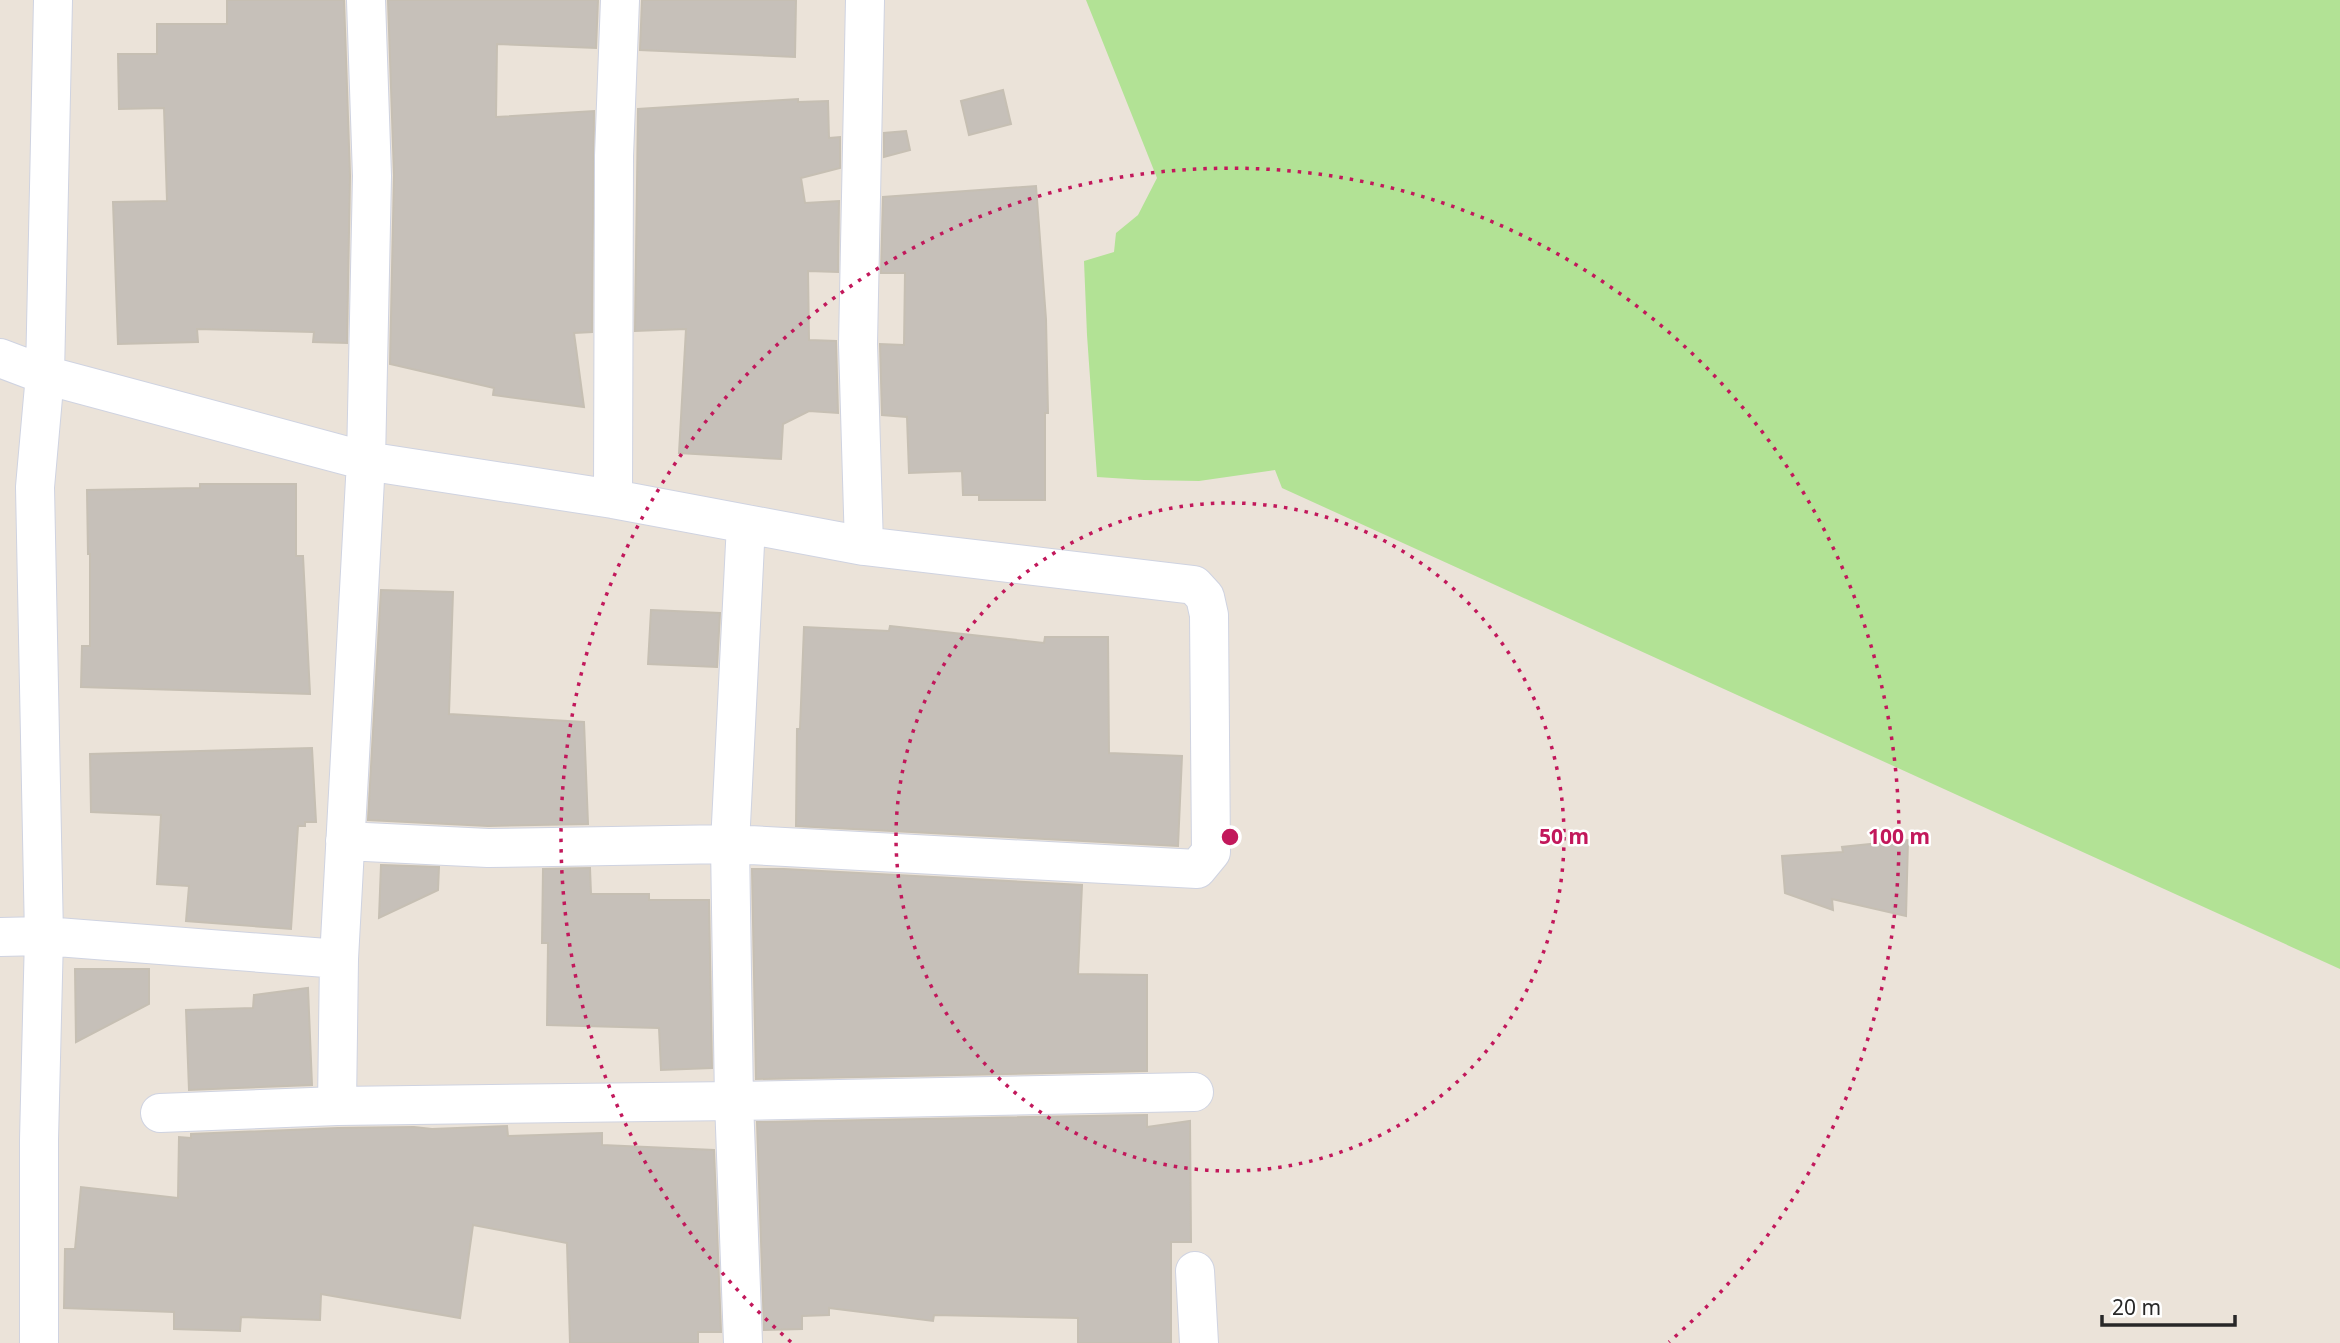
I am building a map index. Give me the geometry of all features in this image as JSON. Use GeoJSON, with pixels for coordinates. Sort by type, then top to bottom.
{"type":"FeatureCollection","features":[{"type":"Feature","properties":{"kind":"street"},"geometry":{"type":"LineString","coordinates":[[39,1343],[39,1140],[44,936],[35,486],[44,374],[53,0]]}},
{"type":"Feature","properties":{"kind":"street"},"geometry":{"type":"LineString","coordinates":[[337,1106],[339,959],[366,461],[372,176],[366,0]]}},
{"type":"Feature","properties":{"kind":"street"},"geometry":{"type":"LineString","coordinates":[[613,499],[614,156],[620,0]]}},
{"type":"Feature","properties":{"kind":"street"},"geometry":{"type":"LineString","coordinates":[[864,546],[858,344],[865,0]]}},
{"type":"Feature","properties":{"kind":"street"},"geometry":{"type":"LineString","coordinates":[[0,358],[44,374],[366,461],[613,499],[864,546],[1194,585],[1205,597],[1209,615],[1211,852],[1197,869],[730,844],[488,848],[345,841]]}},
{"type":"Feature","properties":{"kind":"street"},"geometry":{"type":"LineString","coordinates":[[743,1343],[734,1101],[730,844],[746,524]]}},
{"type":"Feature","properties":{"kind":"street"},"geometry":{"type":"LineString","coordinates":[[0,937],[44,936],[339,959]]}},
{"type":"Feature","properties":{"kind":"street"},"geometry":{"type":"LineString","coordinates":[[160,1113],[337,1106],[1194,1092]]}},
{"type":"Feature","properties":{"kind":"street"},"geometry":{"type":"LineString","coordinates":[[1195,1271],[1199,1343]]}},
{"type":"Feature","properties":{"kind":"green space"},"geometry":{"type":"Polygon","coordinates":[[[1086,0],[2340,0],[2340,969],[1282,488],[1275,470],[1199,481],[1097,477],[1084,261],[1114,252],[1116,233],[1138,215],[1157,178],[1086,0]]]}},
{"type":"Feature","properties":{"kind":"building"},"geometry":{"type":"Polygon","coordinates":[[[227,0],[344,0],[350,176],[347,343],[313,342],[314,332],[197,329],[198,342],[118,344],[113,202],[167,201],[164,108],[119,109],[118,54],[157,54],[157,24],[227,24],[227,0]]]}},
{"type":"Feature","properties":{"kind":"building"},"geometry":{"type":"Polygon","coordinates":[[[388,0],[598,0],[596,48],[497,44],[496,117],[594,111],[592,332],[574,333],[584,407],[493,395],[494,388],[390,364],[394,175],[388,0]]]}},
{"type":"Feature","properties":{"kind":"building"},"geometry":{"type":"Polygon","coordinates":[[[642,0],[796,0],[795,57],[640,50],[642,0]]]}},
{"type":"Feature","properties":{"kind":"building"},"geometry":{"type":"Polygon","coordinates":[[[1003,90],[1011,124],[969,135],[961,101],[1003,90]]]}},
{"type":"Feature","properties":{"kind":"building"},"geometry":{"type":"Polygon","coordinates":[[[798,99],[798,102],[828,101],[829,138],[840,137],[840,168],[801,178],[805,203],[839,201],[838,272],[808,271],[809,340],[836,341],[838,413],[809,411],[783,424],[781,459],[679,453],[686,329],[635,331],[638,109],[798,99]]]}},
{"type":"Feature","properties":{"kind":"building"},"geometry":{"type":"Polygon","coordinates":[[[906,131],[910,150],[884,157],[884,133],[906,131]]]}},
{"type":"Feature","properties":{"kind":"building"},"geometry":{"type":"Polygon","coordinates":[[[1036,186],[1046,319],[1048,413],[1045,413],[1045,500],[979,500],[979,495],[963,495],[962,471],[909,473],[907,417],[882,415],[880,344],[904,345],[905,273],[881,273],[883,197],[1036,186]]]}},
{"type":"Feature","properties":{"kind":"building"},"geometry":{"type":"Polygon","coordinates":[[[200,484],[296,484],[296,556],[303,556],[310,694],[81,687],[82,646],[90,646],[87,490],[200,488],[200,484]]]}},
{"type":"Feature","properties":{"kind":"building"},"geometry":{"type":"Polygon","coordinates":[[[381,590],[453,592],[449,714],[584,722],[588,824],[488,826],[368,820],[381,590]]]}},
{"type":"Feature","properties":{"kind":"building"},"geometry":{"type":"Polygon","coordinates":[[[651,610],[720,613],[717,667],[648,664],[651,610]]]}},
{"type":"Feature","properties":{"kind":"building"},"geometry":{"type":"Polygon","coordinates":[[[890,626],[1044,643],[1045,637],[1108,637],[1109,753],[1182,756],[1178,846],[796,826],[797,729],[800,729],[804,627],[889,631],[890,626]]]}},
{"type":"Feature","properties":{"kind":"building"},"geometry":{"type":"Polygon","coordinates":[[[312,748],[316,822],[305,822],[305,826],[298,826],[291,929],[186,921],[189,886],[157,884],[161,815],[91,812],[90,754],[312,748]]]}},
{"type":"Feature","properties":{"kind":"building"},"geometry":{"type":"Polygon","coordinates":[[[1908,840],[1906,916],[1832,899],[1833,910],[1785,893],[1782,856],[1843,852],[1842,847],[1908,840]]]}},
{"type":"Feature","properties":{"kind":"building"},"geometry":{"type":"Polygon","coordinates":[[[381,865],[439,867],[438,890],[379,918],[381,865]]]}},
{"type":"Feature","properties":{"kind":"building"},"geometry":{"type":"Polygon","coordinates":[[[590,868],[591,894],[649,894],[649,900],[709,900],[712,1068],[661,1070],[659,1028],[547,1025],[548,943],[542,943],[543,869],[590,868]]]}},
{"type":"Feature","properties":{"kind":"building"},"geometry":{"type":"Polygon","coordinates":[[[752,869],[1082,885],[1078,974],[1147,975],[1147,1071],[756,1079],[752,869]]]}},
{"type":"Feature","properties":{"kind":"building"},"geometry":{"type":"Polygon","coordinates":[[[75,969],[149,969],[149,1004],[76,1042],[75,969]]]}},
{"type":"Feature","properties":{"kind":"building"},"geometry":{"type":"Polygon","coordinates":[[[308,988],[312,1085],[189,1090],[186,1010],[253,1008],[254,995],[308,988]]]}},
{"type":"Feature","properties":{"kind":"building"},"geometry":{"type":"Polygon","coordinates":[[[1147,1115],[1147,1127],[1190,1121],[1191,1242],[1171,1242],[1171,1343],[1078,1343],[1078,1318],[934,1315],[933,1321],[829,1308],[829,1315],[802,1316],[802,1329],[764,1330],[757,1122],[1147,1115]]]}},
{"type":"Feature","properties":{"kind":"building"},"geometry":{"type":"Polygon","coordinates":[[[507,1126],[508,1136],[602,1133],[602,1145],[714,1150],[721,1332],[698,1332],[698,1343],[570,1343],[567,1243],[473,1225],[460,1318],[321,1294],[320,1320],[241,1317],[240,1331],[174,1329],[174,1312],[64,1308],[65,1249],[75,1249],[81,1187],[178,1198],[179,1137],[191,1138],[191,1134],[338,1128],[432,1129],[507,1126]]]}}]}
